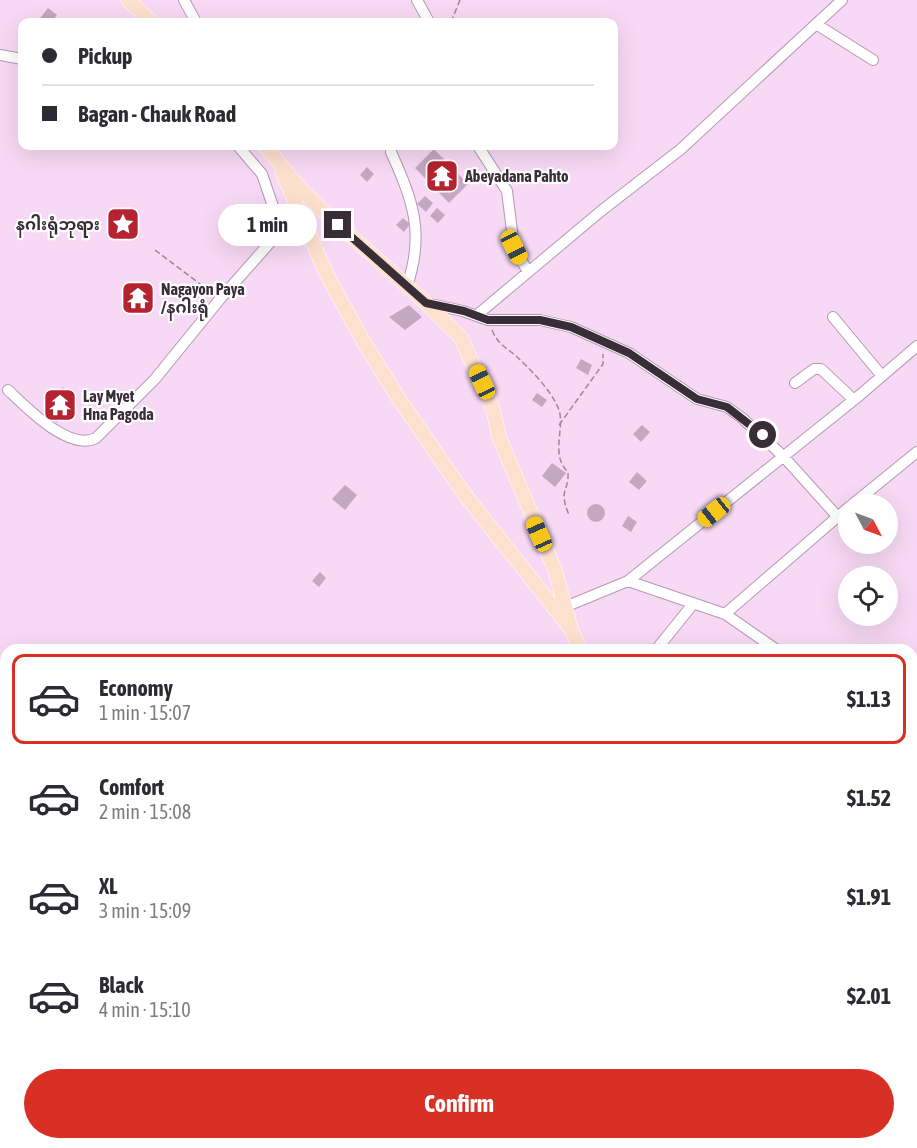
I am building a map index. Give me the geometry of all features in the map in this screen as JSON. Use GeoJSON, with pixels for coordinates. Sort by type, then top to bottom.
{"type":"FeatureCollection","features":[{"type":"Feature","properties":{"kind":"main road"},"geometry":{"type":"LineString","coordinates":[[128,0],[148,18]]}},
{"type":"Feature","properties":{"kind":"main road"},"geometry":{"type":"LineString","coordinates":[[268,150],[321,209],[426,303],[461,338],[494,409],[499,437],[555,570],[561,609]]}},
{"type":"Feature","properties":{"kind":"main road"},"geometry":{"type":"LineString","coordinates":[[280,164],[298,211],[327,274],[363,341],[399,399],[465,495],[561,609],[577,644]]}},
{"type":"Feature","properties":{"kind":"street"},"geometry":{"type":"LineString","coordinates":[[184,0],[194,18]]}},
{"type":"Feature","properties":{"kind":"street"},"geometry":{"type":"LineString","coordinates":[[417,0],[427,18]]}},
{"type":"Feature","properties":{"kind":"street"},"geometry":{"type":"LineString","coordinates":[[477,315],[681,149],[842,0]]}},
{"type":"Feature","properties":{"kind":"street"},"geometry":{"type":"LineString","coordinates":[[816,24],[873,60]]}},
{"type":"Feature","properties":{"kind":"street"},"geometry":{"type":"LineString","coordinates":[[0,55],[18,58]]}},
{"type":"Feature","properties":{"kind":"street"},"geometry":{"type":"LineString","coordinates":[[241,150],[262,174],[281,230]]}},
{"type":"Feature","properties":{"kind":"street"},"geometry":{"type":"LineString","coordinates":[[481,150],[507,191],[509,223],[514,247],[528,272]]}},
{"type":"Feature","properties":{"kind":"street"},"geometry":{"type":"LineString","coordinates":[[391,152],[407,188],[415,219],[417,258],[407,286]]}},
{"type":"Feature","properties":{"kind":"street"},"geometry":{"type":"LineString","coordinates":[[8,390],[29,410],[61,434],[83,442],[89,441],[112,424],[155,379],[220,299],[298,211]]}},
{"type":"Feature","properties":{"kind":"street"},"geometry":{"type":"LineString","coordinates":[[426,303],[477,315],[488,320],[540,320],[571,327],[629,353],[697,399],[727,407],[763,435],[837,516],[725,614]]}},
{"type":"Feature","properties":{"kind":"street"},"geometry":{"type":"LineString","coordinates":[[833,317],[882,376]]}},
{"type":"Feature","properties":{"kind":"street"},"geometry":{"type":"LineString","coordinates":[[561,609],[628,581],[854,400],[917,346]]}},
{"type":"Feature","properties":{"kind":"street"},"geometry":{"type":"LineString","coordinates":[[795,383],[814,369],[821,369],[854,400]]}},
{"type":"Feature","properties":{"kind":"street"},"geometry":{"type":"LineString","coordinates":[[865,494],[917,452]]}},
{"type":"Feature","properties":{"kind":"street"},"geometry":{"type":"LineString","coordinates":[[628,581],[725,614],[768,644]]}},
{"type":"Feature","properties":{"kind":"street"},"geometry":{"type":"LineString","coordinates":[[661,644],[693,604]]}},
{"type":"Feature","properties":{"kind":"path"},"geometry":{"type":"LineString","coordinates":[[453,18],[460,0]]}},
{"type":"Feature","properties":{"kind":"path"},"geometry":{"type":"LineString","coordinates":[[155,250],[220,299]]}},
{"type":"Feature","properties":{"kind":"path"},"geometry":{"type":"LineString","coordinates":[[488,320],[496,342],[527,367],[552,397],[560,412],[558,426],[562,466],[568,472],[563,490],[564,502],[569,515]]}},
{"type":"Feature","properties":{"kind":"path"},"geometry":{"type":"LineString","coordinates":[[558,426],[603,364],[603,340]]}},
{"type":"Feature","properties":{"kind":"building"},"geometry":{"type":"Polygon","coordinates":[[[48,8],[57,15],[54,18],[40,18],[48,8]]]}},
{"type":"Feature","properties":{"kind":"building","name":"Abeyadana Pahto"},"geometry":{"type":"Polygon","coordinates":[[[435,150],[468,184],[449,203],[415,168],[435,150]]]}},
{"type":"Feature","properties":{"kind":"building"},"geometry":{"type":"Polygon","coordinates":[[[367,167],[374,174],[367,182],[360,175],[367,167]]]}},
{"type":"Feature","properties":{"kind":"building"},"geometry":{"type":"Polygon","coordinates":[[[425,196],[433,203],[426,212],[417,204],[425,196]]]}},
{"type":"Feature","properties":{"kind":"building"},"geometry":{"type":"Polygon","coordinates":[[[437,208],[445,215],[438,223],[430,216],[437,208]]]}},
{"type":"Feature","properties":{"kind":"building"},"geometry":{"type":"Polygon","coordinates":[[[403,218],[410,224],[404,232],[396,225],[403,218]]]}},
{"type":"Feature","properties":{"kind":"building"},"geometry":{"type":"Polygon","coordinates":[[[409,305],[422,317],[405,330],[389,317],[409,305]]]}},
{"type":"Feature","properties":{"kind":"building"},"geometry":{"type":"Polygon","coordinates":[[[581,359],[592,365],[588,375],[576,368],[581,359]]]}},
{"type":"Feature","properties":{"kind":"building","name":"Lay Myet Hna Pagoda"},"geometry":{"type":"Polygon","coordinates":[[[63,387],[77,399],[57,423],[43,411],[63,387]]]}},
{"type":"Feature","properties":{"kind":"building"},"geometry":{"type":"Polygon","coordinates":[[[537,393],[547,400],[542,407],[532,400],[537,393]]]}},
{"type":"Feature","properties":{"kind":"building"},"geometry":{"type":"Polygon","coordinates":[[[642,425],[650,432],[641,442],[633,434],[642,425]]]}},
{"type":"Feature","properties":{"kind":"building"},"geometry":{"type":"Polygon","coordinates":[[[552,463],[566,473],[555,487],[542,476],[552,463]]]}},
{"type":"Feature","properties":{"kind":"building"},"geometry":{"type":"Polygon","coordinates":[[[637,472],[647,481],[639,490],[629,482],[637,472]]]}},
{"type":"Feature","properties":{"kind":"building"},"geometry":{"type":"Polygon","coordinates":[[[345,485],[357,495],[345,510],[332,499],[345,485]]]}},
{"type":"Feature","properties":{"kind":"building"},"geometry":{"type":"Polygon","coordinates":[[[596,504],[602,507],[605,513],[602,519],[596,522],[590,519],[587,513],[590,507],[596,504]]]}},
{"type":"Feature","properties":{"kind":"building"},"geometry":{"type":"Polygon","coordinates":[[[628,516],[637,522],[631,532],[622,526],[628,516]]]}},
{"type":"Feature","properties":{"kind":"building"},"geometry":{"type":"Polygon","coordinates":[[[320,572],[326,578],[319,587],[312,581],[320,572]]]}},
{"type":"Feature","properties":{"kind":"place","name":"Abeyadana Pahto"},"geometry":{"type":"Point","coordinates":[442,176]}},
{"type":"Feature","properties":{"kind":"place","name":"နဂါးရုံဘုရား"},"geometry":{"type":"Point","coordinates":[123,224]}},
{"type":"Feature","properties":{"kind":"place","name":"Nagayon Paya /နဂါးရုံ"},"geometry":{"type":"Point","coordinates":[138,298]}},
{"type":"Feature","properties":{"kind":"place","name":"Lay Myet Hna Pagoda"},"geometry":{"type":"Point","coordinates":[60,405]}},
{"type":"Feature","properties":{"kind":"route"},"geometry":{"type":"LineString","coordinates":[[338,225],[426,303],[464,311],[488,320],[540,320],[571,327],[629,353],[697,399],[727,407],[763,435]]}}]}
